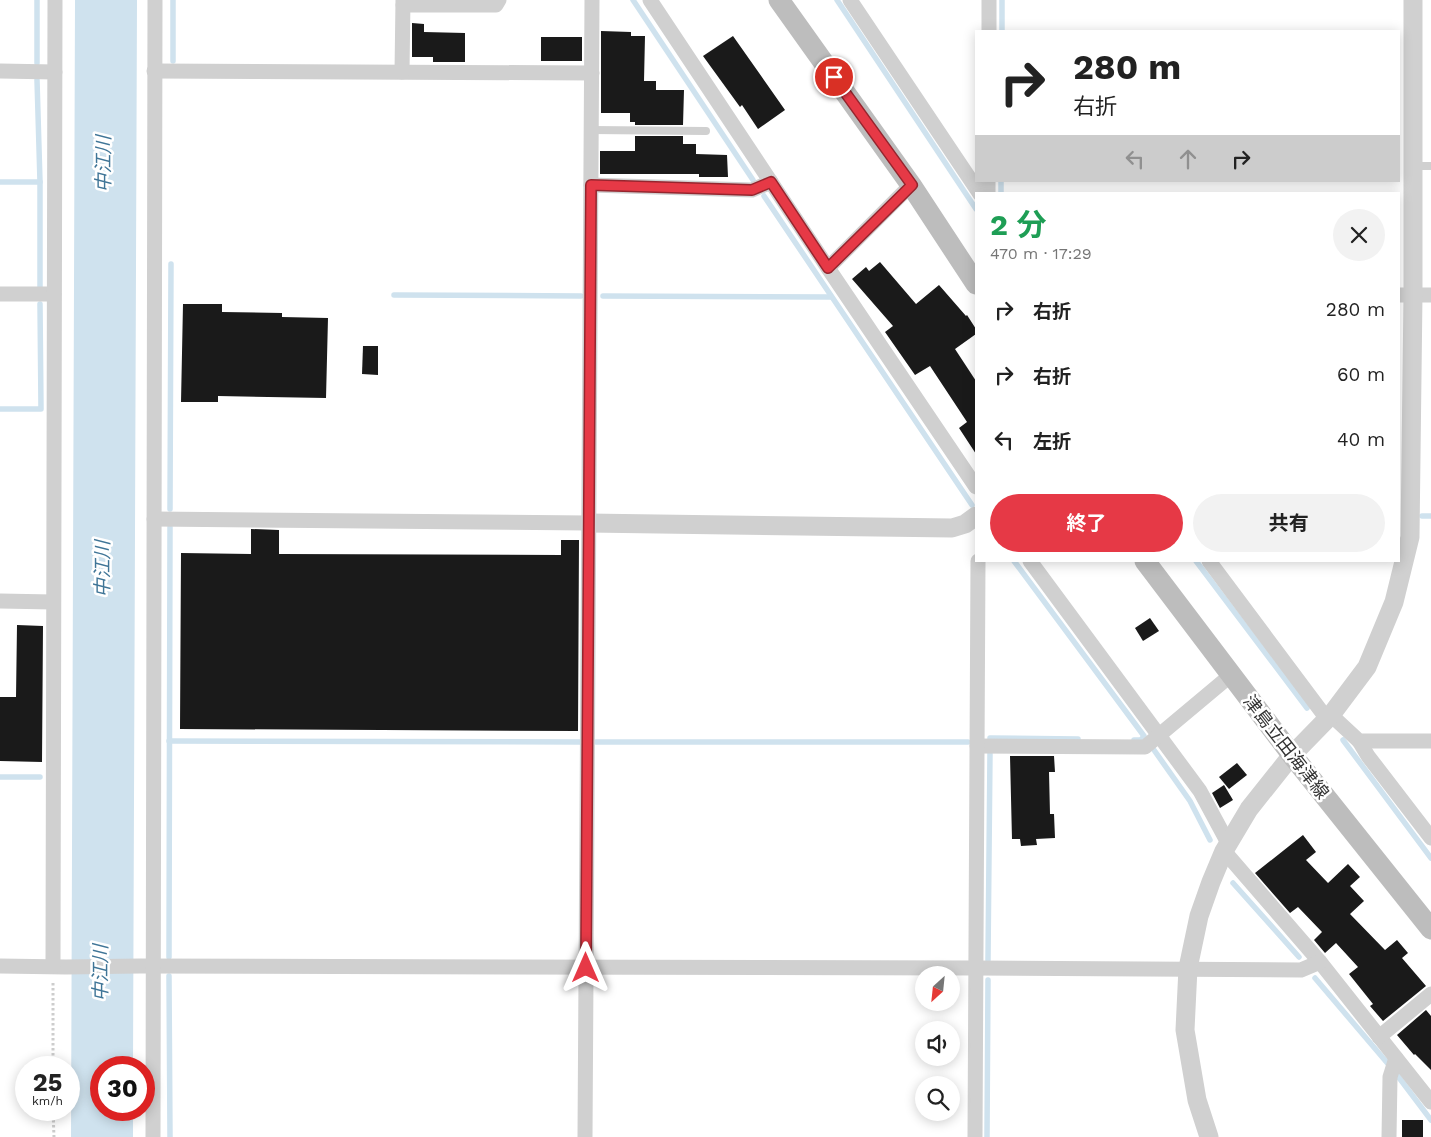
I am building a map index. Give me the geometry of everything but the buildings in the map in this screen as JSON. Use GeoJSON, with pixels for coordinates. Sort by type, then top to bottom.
{"type":"FeatureCollection","features":[{"type":"Feature","properties":{"kind":"main road"},"geometry":{"type":"LineString","coordinates":[[779,0],[912,185],[975,282]]}},
{"type":"Feature","properties":{"kind":"main road","name":"津島立田海津線"},"geometry":{"type":"LineString","coordinates":[[1146,562],[1292,755],[1431,929]]}},
{"type":"Feature","properties":{"kind":"street"},"geometry":{"type":"LineString","coordinates":[[55,0],[53,602],[59,967]]}},
{"type":"Feature","properties":{"kind":"street"},"geometry":{"type":"LineString","coordinates":[[153,1137],[147,966],[154,519],[155,0]]}},
{"type":"Feature","properties":{"kind":"street"},"geometry":{"type":"LineString","coordinates":[[402,72],[403,2],[496,5],[499,0]]}},
{"type":"Feature","properties":{"kind":"street"},"geometry":{"type":"LineString","coordinates":[[585,1137],[592,0]]}},
{"type":"Feature","properties":{"kind":"street"},"geometry":{"type":"LineString","coordinates":[[650,0],[975,486]]}},
{"type":"Feature","properties":{"kind":"street"},"geometry":{"type":"LineString","coordinates":[[850,0],[979,192]]}},
{"type":"Feature","properties":{"kind":"street"},"geometry":{"type":"LineString","coordinates":[[989,0],[989,30]]}},
{"type":"Feature","properties":{"kind":"street"},"geometry":{"type":"LineString","coordinates":[[1209,1137],[1197,1100],[1185,1030],[1188,968],[1199,916],[1210,882],[1226,847],[1249,809],[1292,755],[1330,717],[1367,667],[1394,602],[1410,537],[1414,295],[1422,166],[1413,0]]}},
{"type":"Feature","properties":{"kind":"street"},"geometry":{"type":"LineString","coordinates":[[0,71],[55,72]]}},
{"type":"Feature","properties":{"kind":"street"},"geometry":{"type":"LineString","coordinates":[[154,71],[592,72]]}},
{"type":"Feature","properties":{"kind":"street"},"geometry":{"type":"LineString","coordinates":[[591,185],[752,190],[771,182]]}},
{"type":"Feature","properties":{"kind":"street"},"geometry":{"type":"LineString","coordinates":[[828,268],[912,185]]}},
{"type":"Feature","properties":{"kind":"street"},"geometry":{"type":"LineString","coordinates":[[0,294],[54,294]]}},
{"type":"Feature","properties":{"kind":"street"},"geometry":{"type":"LineString","coordinates":[[154,519],[952,528],[975,519]]}},
{"type":"Feature","properties":{"kind":"street"},"geometry":{"type":"LineString","coordinates":[[975,1137],[978,562]]}},
{"type":"Feature","properties":{"kind":"street"},"geometry":{"type":"LineString","coordinates":[[1031,562],[1200,791],[1226,847],[1431,1102]]}},
{"type":"Feature","properties":{"kind":"street"},"geometry":{"type":"LineString","coordinates":[[1210,562],[1330,717],[1359,740],[1368,756],[1431,838]]}},
{"type":"Feature","properties":{"kind":"street"},"geometry":{"type":"LineString","coordinates":[[0,602],[53,602]]}},
{"type":"Feature","properties":{"kind":"street"},"geometry":{"type":"LineString","coordinates":[[977,746],[1145,747],[1231,675]]}},
{"type":"Feature","properties":{"kind":"street"},"geometry":{"type":"LineString","coordinates":[[1359,740],[1431,741]]}},
{"type":"Feature","properties":{"kind":"street"},"geometry":{"type":"LineString","coordinates":[[0,966],[1188,968],[1301,970],[1320,962]]}},
{"type":"Feature","properties":{"kind":"street"},"geometry":{"type":"LineString","coordinates":[[1379,1037],[1431,994]]}},
{"type":"Feature","properties":{"kind":"street"},"geometry":{"type":"LineString","coordinates":[[1389,1137],[1390,1077],[1396,1058]]}},
{"type":"Feature","properties":{"kind":"lane"},"geometry":{"type":"LineString","coordinates":[[591,130],[706,131]]}},
{"type":"Feature","properties":{"kind":"path"},"geometry":{"type":"LineString","coordinates":[[54,1056],[59,967]]}},
{"type":"Feature","properties":{"kind":"path"},"geometry":{"type":"LineString","coordinates":[[54,1121],[54,1137]]}},
{"type":"Feature","properties":{"kind":"water","name":"中江川"},"geometry":{"type":"Polygon","coordinates":[[[75,0],[137,0],[133,1056],[90,1056],[90,1121],[133,1121],[133,1137],[71,1137],[71,1121],[80,1121],[80,1056],[71,1056],[75,0]]]}},
{"type":"Feature","properties":{"kind":"waterway"},"geometry":{"type":"LineString","coordinates":[[37,0],[37,63]]}},
{"type":"Feature","properties":{"kind":"waterway"},"geometry":{"type":"LineString","coordinates":[[173,0],[173,61]]}},
{"type":"Feature","properties":{"kind":"waterway"},"geometry":{"type":"LineString","coordinates":[[633,0],[753,180]]}},
{"type":"Feature","properties":{"kind":"waterway"},"geometry":{"type":"LineString","coordinates":[[837,0],[975,207]]}},
{"type":"Feature","properties":{"kind":"waterway"},"geometry":{"type":"LineString","coordinates":[[1002,0],[1002,30]]}},
{"type":"Feature","properties":{"kind":"waterway"},"geometry":{"type":"LineString","coordinates":[[37,80],[40,182],[40,287]]}},
{"type":"Feature","properties":{"kind":"waterway"},"geometry":{"type":"LineString","coordinates":[[0,182],[40,182]]}},
{"type":"Feature","properties":{"kind":"waterway"},"geometry":{"type":"LineString","coordinates":[[1001,182],[1001,192]]}},
{"type":"Feature","properties":{"kind":"waterway"},"geometry":{"type":"LineString","coordinates":[[764,196],[972,505]]}},
{"type":"Feature","properties":{"kind":"waterway"},"geometry":{"type":"LineString","coordinates":[[170,509],[171,264]]}},
{"type":"Feature","properties":{"kind":"waterway"},"geometry":{"type":"LineString","coordinates":[[394,295],[581,296]]}},
{"type":"Feature","properties":{"kind":"waterway"},"geometry":{"type":"LineString","coordinates":[[603,296],[831,297]]}},
{"type":"Feature","properties":{"kind":"waterway"},"geometry":{"type":"LineString","coordinates":[[0,409],[41,409],[40,304]]}},
{"type":"Feature","properties":{"kind":"waterway"},"geometry":{"type":"LineString","coordinates":[[1422,516],[1431,516]]}},
{"type":"Feature","properties":{"kind":"waterway"},"geometry":{"type":"LineString","coordinates":[[169,957],[170,527]]}},
{"type":"Feature","properties":{"kind":"waterway"},"geometry":{"type":"LineString","coordinates":[[1015,562],[1144,736],[1141,740],[1134,740]]}},
{"type":"Feature","properties":{"kind":"waterway"},"geometry":{"type":"LineString","coordinates":[[1197,562],[1307,708]]}},
{"type":"Feature","properties":{"kind":"waterway"},"geometry":{"type":"LineString","coordinates":[[990,738],[1078,739]]}},
{"type":"Feature","properties":{"kind":"waterway"},"geometry":{"type":"LineString","coordinates":[[1343,740],[1431,858]]}},
{"type":"Feature","properties":{"kind":"waterway"},"geometry":{"type":"LineString","coordinates":[[169,741],[580,742]]}},
{"type":"Feature","properties":{"kind":"waterway"},"geometry":{"type":"LineString","coordinates":[[596,742],[968,742]]}},
{"type":"Feature","properties":{"kind":"waterway"},"geometry":{"type":"LineString","coordinates":[[1154,750],[1190,801],[1210,840]]}},
{"type":"Feature","properties":{"kind":"waterway"},"geometry":{"type":"LineString","coordinates":[[988,960],[990,753]]}},
{"type":"Feature","properties":{"kind":"waterway"},"geometry":{"type":"LineString","coordinates":[[0,777],[40,777]]}},
{"type":"Feature","properties":{"kind":"waterway"},"geometry":{"type":"LineString","coordinates":[[1233,883],[1299,957]]}},
{"type":"Feature","properties":{"kind":"waterway"},"geometry":{"type":"LineString","coordinates":[[169,976],[170,1137]]}},
{"type":"Feature","properties":{"kind":"waterway"},"geometry":{"type":"LineString","coordinates":[[1315,978],[1389,1065]]}},
{"type":"Feature","properties":{"kind":"waterway"},"geometry":{"type":"LineString","coordinates":[[987,1137],[988,980]]}},
{"type":"Feature","properties":{"kind":"waterway"},"geometry":{"type":"LineString","coordinates":[[1397,1075],[1431,1120]]}},
{"type":"Feature","properties":{"kind":"route"},"geometry":{"type":"LineString","coordinates":[[586,968],[591,185],[752,190],[771,182],[828,268],[912,185],[834,77]]}}]}
